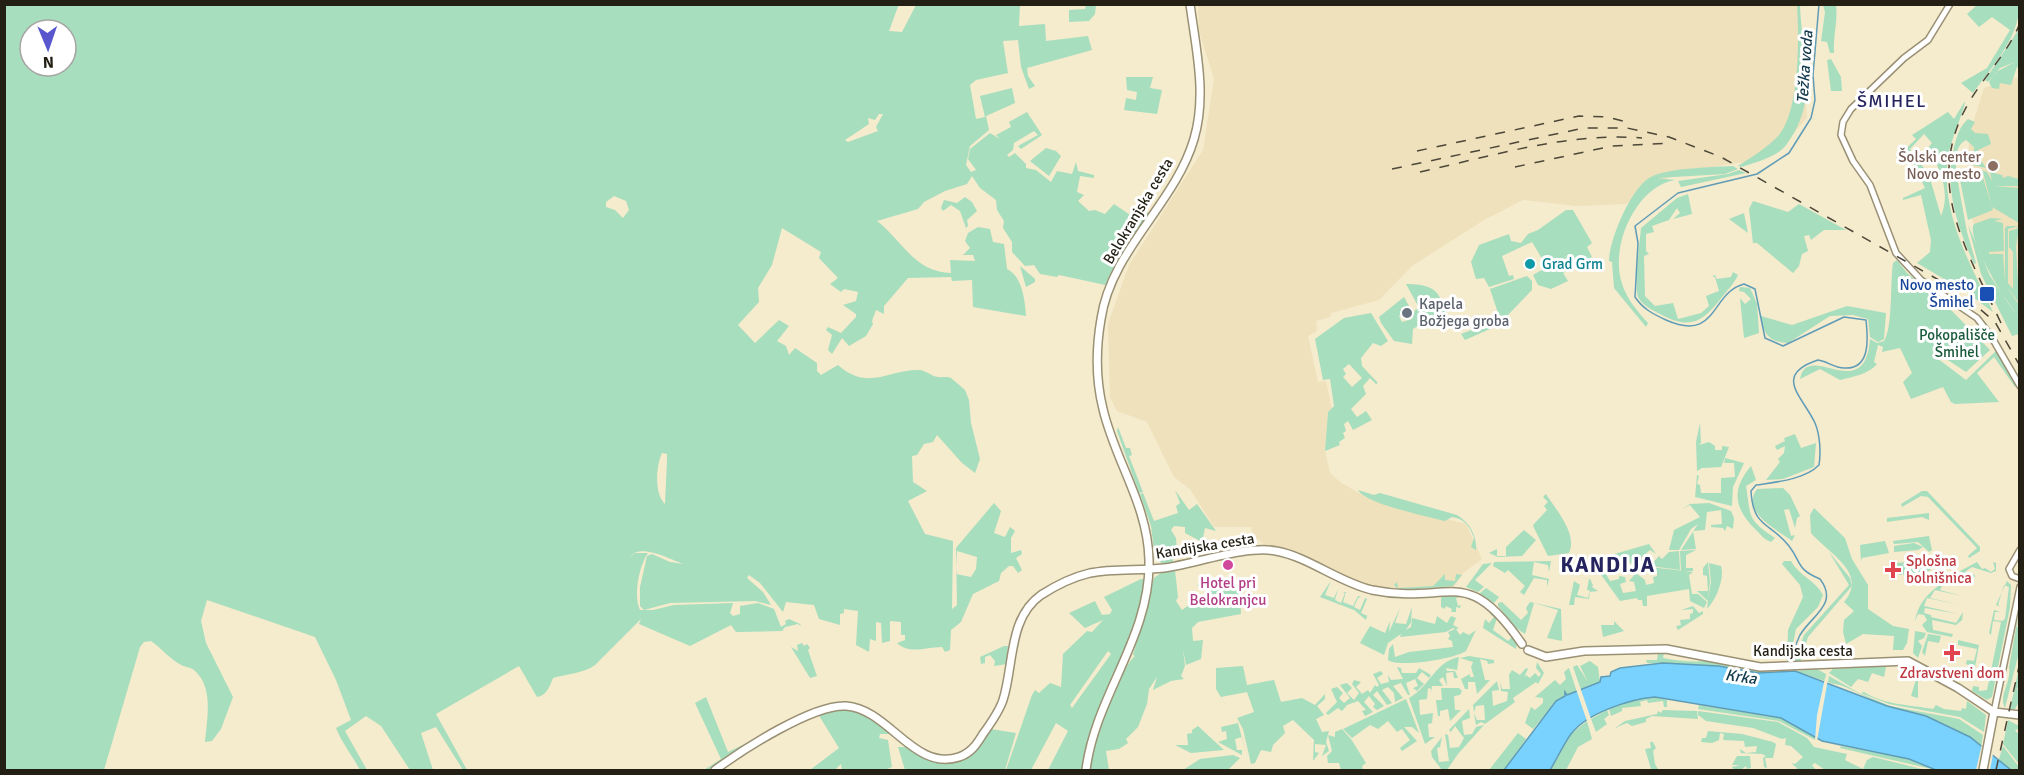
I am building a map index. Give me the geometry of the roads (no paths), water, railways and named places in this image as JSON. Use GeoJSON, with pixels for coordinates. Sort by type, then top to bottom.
{"type":"FeatureCollection","features":[{"type":"Feature","properties":{"kind":"main road","name":"Belokranjska cesta"},"geometry":{"type":"LineString","coordinates":[[1086,771],[1097,726],[1135,640],[1147,598],[1149,569],[1142,512],[1103,410],[1099,380],[1102,310],[1116,273],[1176,178],[1195,138],[1200,82],[1190,4]]}},
{"type":"Feature","properties":{"kind":"main road","name":"Kandijska cesta"},"geometry":{"type":"LineString","coordinates":[[715,771],[810,714],[837,706],[856,708],[874,717],[930,758],[950,759],[964,755],[977,743],[999,709],[1019,626],[1034,601],[1078,576],[1108,571],[1149,569],[1254,551],[1277,551],[1369,589],[1401,594],[1459,591],[1476,595],[1493,607],[1522,644],[1529,644],[1528,650],[1546,657],[1584,651],[1666,649],[1760,667],[1912,661],[1994,712]]}},
{"type":"Feature","properties":{"kind":"main road"},"geometry":{"type":"LineString","coordinates":[[1983,771],[1994,712],[2019,715]]}},
{"type":"Feature","properties":{"kind":"street"},"geometry":{"type":"LineString","coordinates":[[1950,4],[1929,40],[1904,58],[1847,114],[1841,135],[1853,162],[1870,185],[1894,250],[1921,280],[1977,318],[1991,336],[2019,386]]}},
{"type":"Feature","properties":{"kind":"street"},"geometry":{"type":"LineString","coordinates":[[1994,712],[2019,590],[2017,579],[2009,569],[2018,560],[2019,550]]}},
{"type":"Feature","properties":{"kind":"water","name":"Krka"},"geometry":{"type":"Polygon","coordinates":[[[1663,663],[1718,666],[1759,673],[1795,671],[1887,706],[1926,716],[1970,737],[2011,770],[1936,770],[1909,759],[1822,741],[1781,718],[1655,697],[1610,708],[1578,726],[1565,743],[1550,770],[1504,770],[1556,701],[1565,696],[1565,692],[1567,695],[1600,682],[1601,677],[1610,676],[1611,672],[1620,668],[1663,663]]]}},
{"type":"Feature","properties":{"kind":"waterway","name":"Težka voda"},"geometry":{"type":"LineString","coordinates":[[1792,663],[1800,635],[1822,609],[1827,595],[1820,579],[1803,569],[1789,546],[1759,518],[1752,503],[1751,491],[1756,485],[1798,477],[1819,465],[1820,444],[1817,428],[1795,387],[1796,373],[1804,366],[1818,360],[1840,368],[1859,364],[1866,352],[1866,320],[1844,317],[1783,346],[1765,338],[1755,289],[1744,284],[1733,289],[1705,321],[1695,325],[1683,325],[1666,320],[1649,311],[1635,297],[1638,243],[1635,226],[1678,193],[1757,174],[1789,153],[1811,118],[1815,100],[1813,75],[1819,4]]}},
{"type":"Feature","properties":{"kind":"railway"},"geometry":{"type":"LineString","coordinates":[[2001,323],[1975,270],[1955,216],[1950,189],[1949,161],[1955,133],[1968,104],[2009,44],[2020,23]]}},
{"type":"Feature","properties":{"kind":"railway"},"geometry":{"type":"LineString","coordinates":[[1417,151],[1579,116],[1607,117],[1627,122]]}},
{"type":"Feature","properties":{"kind":"railway"},"geometry":{"type":"LineString","coordinates":[[1392,169],[1584,128],[1627,128],[1669,137],[1721,157],[1960,292],[1995,322],[2020,366]]}},
{"type":"Feature","properties":{"kind":"railway"},"geometry":{"type":"LineString","coordinates":[[1420,172],[1558,142],[1614,137],[1642,138]]}},
{"type":"Feature","properties":{"kind":"railway"},"geometry":{"type":"LineString","coordinates":[[1515,167],[1612,146],[1672,143]]}},
{"type":"Feature","properties":{"kind":"railway"},"geometry":{"type":"LineString","coordinates":[[1996,770],[2020,662]]}},
{"type":"Feature","properties":{"kind":"place","name":"Šolski center Novo mesto"},"geometry":{"type":"Point","coordinates":[1993,166]}},
{"type":"Feature","properties":{"kind":"place","name":"Grad Grm"},"geometry":{"type":"Point","coordinates":[1530,264]}},
{"type":"Feature","properties":{"kind":"place","name":"Novo mesto Šmihel"},"geometry":{"type":"Point","coordinates":[1987,294]}},
{"type":"Feature","properties":{"kind":"place","name":"Kapela Božjega groba"},"geometry":{"type":"Point","coordinates":[1407,313]}},
{"type":"Feature","properties":{"kind":"place","name":"Hotel pri Belokranjcu"},"geometry":{"type":"Point","coordinates":[1228,565]}},
{"type":"Feature","properties":{"kind":"place","name":"Splošna bolnišnica"},"geometry":{"type":"Point","coordinates":[1893,570]}},
{"type":"Feature","properties":{"kind":"place","name":"Zdravstveni dom"},"geometry":{"type":"Point","coordinates":[1952,653]}},
{"type":"Feature","properties":{"kind":"district","name":"ŠMIHEL"},"geometry":{"type":"Point","coordinates":[1892,101]}},
{"type":"Feature","properties":{"kind":"district","name":"KANDIJA"},"geometry":{"type":"Point","coordinates":[1608,565]}},
{"type":"Feature","properties":{"kind":"park label","name":"Pokopališče Šmihel"},"geometry":{"type":"Point","coordinates":[1957,344]}}]}
